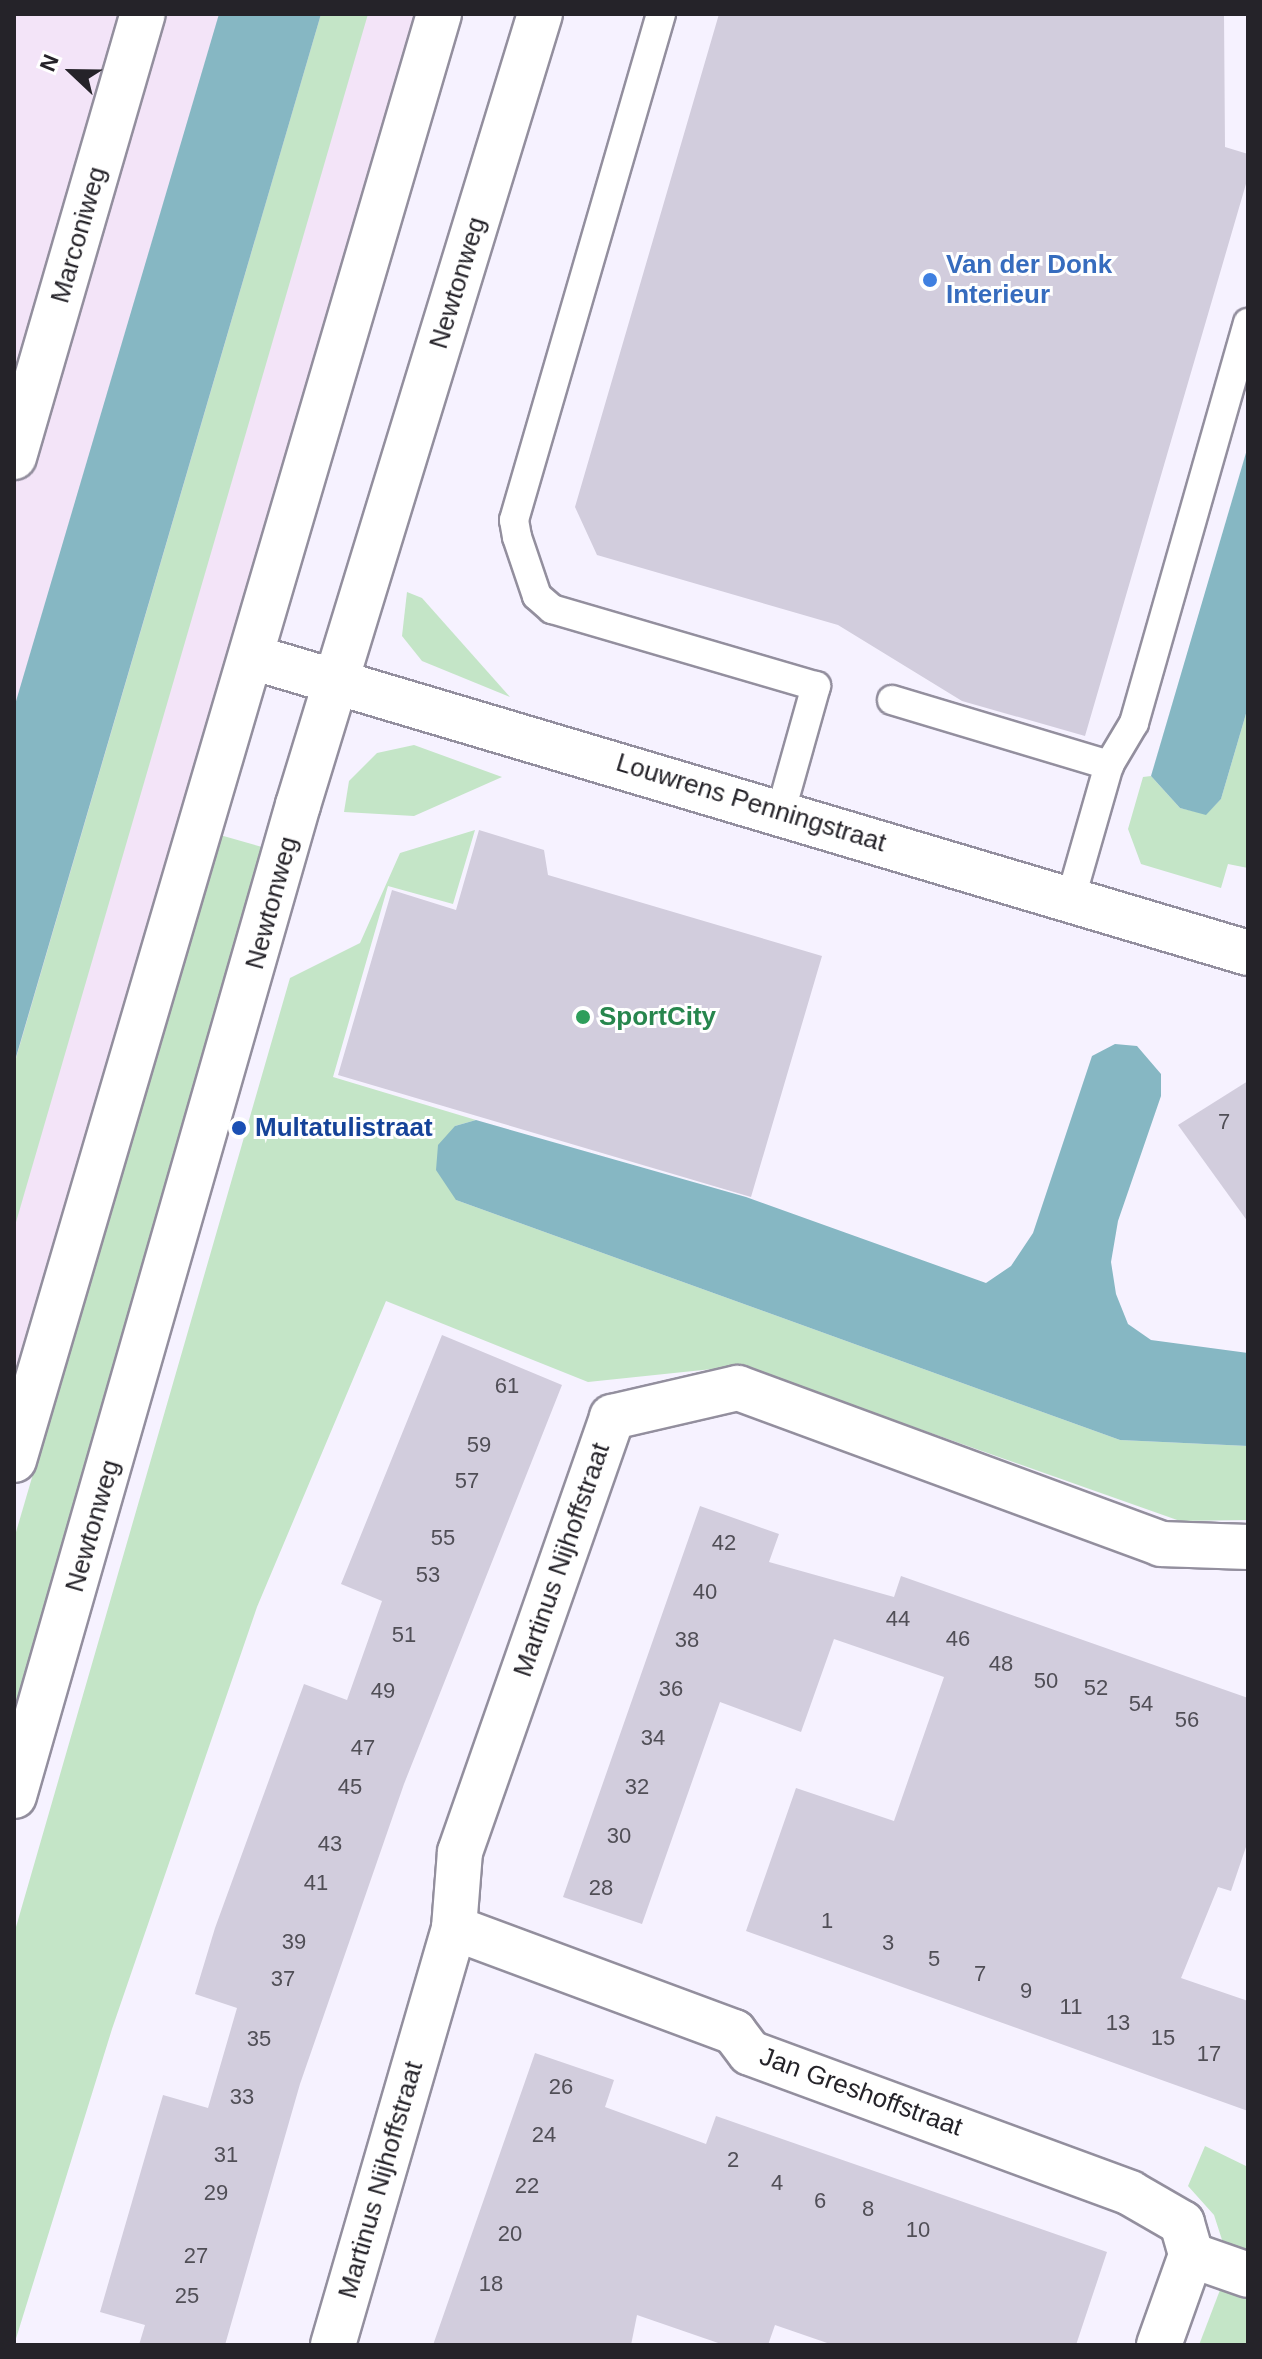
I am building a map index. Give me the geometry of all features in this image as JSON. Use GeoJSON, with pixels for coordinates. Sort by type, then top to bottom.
{"type":"FeatureCollection","features":[{"type":"Feature","properties":{"kind":"street","name":"Marconiweg"},"geometry":{"type":"LineString","coordinates":[[14,457],[143,14]]}},
{"type":"Feature","properties":{"kind":"street"},"geometry":{"type":"LineString","coordinates":[[14,1460],[439,14]]}},
{"type":"Feature","properties":{"kind":"street","name":"Newtonweg"},"geometry":{"type":"LineString","coordinates":[[14,1796],[336,678],[540,14]]}},
{"type":"Feature","properties":{"kind":"street","name":"Louwrens Penningstraat"},"geometry":{"type":"LineString","coordinates":[[252,657],[336,678],[1248,953]]}},
{"type":"Feature","properties":{"kind":"street","name":"Martinus Nijhoffstraat"},"geometry":{"type":"LineString","coordinates":[[333,2345],[454,1928],[460,1852],[612,1417],[738,1388],[1161,1544],[1248,1547]]}},
{"type":"Feature","properties":{"kind":"street","name":"Jan Greshoffstraat"},"geometry":{"type":"LineString","coordinates":[[454,1928],[734,2032],[750,2053],[1130,2193],[1182,2223],[1191,2255]]}},
{"type":"Feature","properties":{"kind":"street"},"geometry":{"type":"LineString","coordinates":[[1159,2345],[1191,2255],[1248,2275]]}},
{"type":"Feature","properties":{"kind":"lane"},"geometry":{"type":"LineString","coordinates":[[661,14],[514,520],[537,596],[552,609],[816,686],[780,814]]}},
{"type":"Feature","properties":{"kind":"lane"},"geometry":{"type":"LineString","coordinates":[[1070,901],[1109,765],[1134,723],[1248,323]]}},
{"type":"Feature","properties":{"kind":"lane"},"geometry":{"type":"LineString","coordinates":[[892,700],[1109,765]]}},
{"type":"Feature","properties":{"kind":"shaded area"},"geometry":{"type":"Polygon","coordinates":[[[14,14],[414,14],[14,1388],[14,14]]]}},
{"type":"Feature","properties":{"kind":"green space"},"geometry":{"type":"Polygon","coordinates":[[[321,14],[368,14],[14,1229],[14,1065],[321,14]]]}},
{"type":"Feature","properties":{"kind":"green space"},"geometry":{"type":"Polygon","coordinates":[[[407,592],[422,598],[510,697],[422,661],[402,636],[407,592]]]}},
{"type":"Feature","properties":{"kind":"green space"},"geometry":{"type":"Polygon","coordinates":[[[1248,707],[1248,868],[1228,864],[1221,888],[1141,864],[1128,829],[1143,777],[1151,776],[1180,808],[1206,814],[1221,799],[1248,707]]]}},
{"type":"Feature","properties":{"kind":"green space"},"geometry":{"type":"Polygon","coordinates":[[[414,745],[502,777],[414,816],[344,812],[349,781],[377,753],[414,745]]]}},
{"type":"Feature","properties":{"kind":"green space"},"geometry":{"type":"Polygon","coordinates":[[[475,830],[453,904],[388,886],[333,1077],[476,1120],[455,1126],[456,1200],[1120,1440],[1248,1446],[1248,1520],[1180,1521],[741,1366],[588,1382],[386,1301],[257,1607],[112,2029],[14,2345],[14,1934],[290,978],[360,943],[400,853],[475,830]]]}},
{"type":"Feature","properties":{"kind":"green space"},"geometry":{"type":"Polygon","coordinates":[[[220,835],[269,849],[14,1720],[14,1539],[220,835]]]}},
{"type":"Feature","properties":{"kind":"green space"},"geometry":{"type":"Polygon","coordinates":[[[1205,2146],[1248,2167],[1248,2251],[1223,2243],[1214,2215],[1188,2186],[1205,2146]]]}},
{"type":"Feature","properties":{"kind":"green space"},"geometry":{"type":"Polygon","coordinates":[[[1220,2290],[1248,2298],[1248,2345],[1199,2345],[1220,2290]]]}},
{"type":"Feature","properties":{"kind":"water"},"geometry":{"type":"Polygon","coordinates":[[[219,14],[321,14],[14,1064],[14,708],[219,14]]]}},
{"type":"Feature","properties":{"kind":"water"},"geometry":{"type":"Polygon","coordinates":[[[1248,446],[1248,707],[1221,799],[1206,815],[1180,808],[1151,776],[1248,446]]]}},
{"type":"Feature","properties":{"kind":"water"},"geometry":{"type":"Polygon","coordinates":[[[1115,1044],[1137,1046],[1161,1074],[1161,1096],[1118,1221],[1111,1262],[1116,1294],[1128,1324],[1151,1340],[1248,1353],[1248,1446],[1120,1440],[456,1200],[436,1170],[438,1145],[455,1126],[476,1120],[746,1197],[986,1283],[1011,1266],[1033,1233],[1092,1056],[1115,1044]]]}},
{"type":"Feature","properties":{"kind":"building"},"geometry":{"type":"Polygon","coordinates":[[[719,14],[1224,14],[1225,147],[1248,154],[1248,177],[1085,736],[962,701],[838,625],[597,555],[575,507],[719,14]]]}},
{"type":"Feature","properties":{"kind":"building"},"geometry":{"type":"Polygon","coordinates":[[[479,830],[544,850],[548,875],[822,956],[751,1197],[338,1075],[392,890],[456,910],[479,830]]]}},
{"type":"Feature","properties":{"kind":"building"},"geometry":{"type":"Polygon","coordinates":[[[1248,1081],[1248,1222],[1178,1125],[1248,1081]]]}},
{"type":"Feature","properties":{"kind":"building"},"geometry":{"type":"Polygon","coordinates":[[[442,1335],[562,1385],[404,1784],[300,2084],[225,2345],[139,2345],[145,2325],[100,2312],[163,2095],[208,2108],[237,2008],[195,1994],[215,1928],[304,1684],[347,1700],[382,1601],[341,1584],[442,1335]]]}},
{"type":"Feature","properties":{"kind":"building"},"geometry":{"type":"Polygon","coordinates":[[[700,1506],[779,1534],[769,1562],[894,1597],[901,1576],[1248,1698],[1248,1841],[1231,1891],[1218,1887],[1181,1978],[1248,2001],[1248,2111],[746,1931],[796,1788],[894,1821],[944,1677],[834,1639],[801,1732],[720,1702],[642,1924],[563,1897],[700,1506]]]}},
{"type":"Feature","properties":{"kind":"building"},"geometry":{"type":"Polygon","coordinates":[[[535,2053],[614,2080],[605,2107],[706,2144],[716,2116],[1107,2252],[1076,2345],[833,2345],[775,2325],[768,2345],[724,2345],[637,2315],[631,2345],[433,2345],[535,2053]]]}},
{"type":"Feature","properties":{"kind":"place","name":"Van der Donk Interieur"},"geometry":{"type":"Point","coordinates":[930,280]}},
{"type":"Feature","properties":{"kind":"place","name":"SportCity"},"geometry":{"type":"Point","coordinates":[583,1017]}},
{"type":"Feature","properties":{"kind":"place","name":"Multatulistraat"},"geometry":{"type":"Point","coordinates":[239,1128]}}]}
